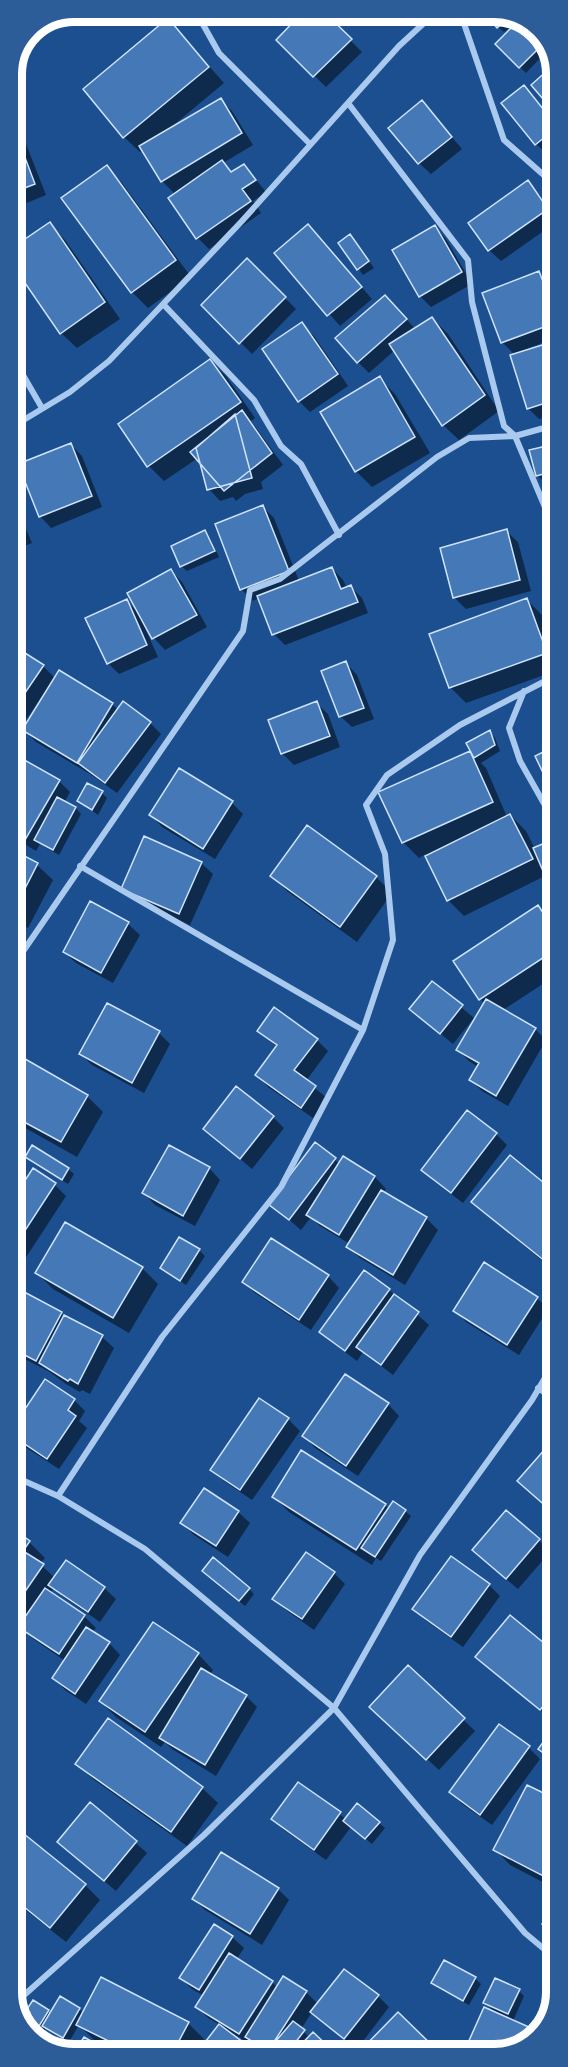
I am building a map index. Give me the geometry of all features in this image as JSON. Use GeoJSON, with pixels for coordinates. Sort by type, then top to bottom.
{"type":"FeatureCollection","features":[{"type":"Feature","properties":{"kind":"street"},"geometry":{"type":"LineString","coordinates":[[202,22],[219,53],[310,144]]}},
{"type":"Feature","properties":{"kind":"street"},"geometry":{"type":"LineString","coordinates":[[22,421],[70,392],[109,361],[164,305],[399,46],[424,23]]}},
{"type":"Feature","properties":{"kind":"street"},"geometry":{"type":"LineString","coordinates":[[464,23],[504,140],[546,176]]}},
{"type":"Feature","properties":{"kind":"street"},"geometry":{"type":"LineString","coordinates":[[348,103],[468,260],[472,302],[504,426],[514,436],[546,510]]}},
{"type":"Feature","properties":{"kind":"street"},"geometry":{"type":"LineString","coordinates":[[164,305],[254,400],[281,446],[301,464],[339,535]]}},
{"type":"Feature","properties":{"kind":"street"},"geometry":{"type":"LineString","coordinates":[[22,373],[42,408]]}},
{"type":"Feature","properties":{"kind":"street"},"geometry":{"type":"LineString","coordinates":[[22,953],[243,631],[250,590],[280,579],[437,457],[469,438],[514,436],[546,427]]}},
{"type":"Feature","properties":{"kind":"street"},"geometry":{"type":"LineString","coordinates":[[58,1496],[162,1337],[281,1187],[363,1030],[393,940],[385,854],[366,805],[387,776],[460,725],[546,681]]}},
{"type":"Feature","properties":{"kind":"street"},"geometry":{"type":"LineString","coordinates":[[524,692],[509,728],[520,761],[546,807]]}},
{"type":"Feature","properties":{"kind":"street"},"geometry":{"type":"LineString","coordinates":[[80,866],[363,1030]]}},
{"type":"Feature","properties":{"kind":"street"},"geometry":{"type":"LineString","coordinates":[[23,1996],[204,1834],[334,1708],[420,1555],[532,1400],[546,1375]]}},
{"type":"Feature","properties":{"kind":"street"},"geometry":{"type":"LineString","coordinates":[[538,1388],[546,1393]]}},
{"type":"Feature","properties":{"kind":"street"},"geometry":{"type":"LineString","coordinates":[[22,1480],[58,1496],[145,1549],[334,1708],[525,1934],[546,1951]]}},
{"type":"Feature","properties":{"kind":"building"},"geometry":{"type":"Polygon","coordinates":[[[163,22],[172,22],[209,67],[123,138],[83,89],[163,22]]]}},
{"type":"Feature","properties":{"kind":"building"},"geometry":{"type":"Polygon","coordinates":[[[293,23],[335,23],[352,39],[313,77],[276,40],[293,23]]]}},
{"type":"Feature","properties":{"kind":"building"},"geometry":{"type":"Polygon","coordinates":[[[493,23],[502,24],[497,28],[493,23]]]}},
{"type":"Feature","properties":{"kind":"building"},"geometry":{"type":"Polygon","coordinates":[[[513,26],[524,32],[538,49],[519,68],[495,44],[513,26]]]}},
{"type":"Feature","properties":{"kind":"building"},"geometry":{"type":"Polygon","coordinates":[[[545,72],[546,102],[531,85],[545,72]]]}},
{"type":"Feature","properties":{"kind":"building"},"geometry":{"type":"Polygon","coordinates":[[[524,85],[546,113],[546,136],[535,145],[501,103],[524,85]]]}},
{"type":"Feature","properties":{"kind":"building"},"geometry":{"type":"Polygon","coordinates":[[[221,98],[242,133],[161,182],[139,146],[221,98]]]}},
{"type":"Feature","properties":{"kind":"building"},"geometry":{"type":"Polygon","coordinates":[[[422,100],[452,137],[418,164],[388,128],[422,100]]]}},
{"type":"Feature","properties":{"kind":"building"},"geometry":{"type":"Polygon","coordinates":[[[22,150],[35,184],[22,189],[22,150]]]}},
{"type":"Feature","properties":{"kind":"building"},"geometry":{"type":"Polygon","coordinates":[[[222,160],[231,172],[244,164],[256,180],[242,189],[251,201],[196,239],[168,198],[222,160]]]}},
{"type":"Feature","properties":{"kind":"building"},"geometry":{"type":"Polygon","coordinates":[[[107,165],[176,260],[131,293],[61,198],[107,165]]]}},
{"type":"Feature","properties":{"kind":"building"},"geometry":{"type":"Polygon","coordinates":[[[528,180],[546,206],[546,210],[488,251],[468,223],[528,180]]]}},
{"type":"Feature","properties":{"kind":"building"},"geometry":{"type":"Polygon","coordinates":[[[50,222],[105,302],[60,334],[22,279],[22,241],[50,222]]]}},
{"type":"Feature","properties":{"kind":"building"},"geometry":{"type":"Polygon","coordinates":[[[308,224],[362,287],[327,316],[274,253],[308,224]]]}},
{"type":"Feature","properties":{"kind":"building"},"geometry":{"type":"Polygon","coordinates":[[[435,225],[462,272],[419,297],[392,250],[435,225]]]}},
{"type":"Feature","properties":{"kind":"building"},"geometry":{"type":"Polygon","coordinates":[[[350,234],[369,261],[357,270],[338,243],[350,234]]]}},
{"type":"Feature","properties":{"kind":"building"},"geometry":{"type":"Polygon","coordinates":[[[247,258],[286,297],[239,344],[201,305],[247,258]]]}},
{"type":"Feature","properties":{"kind":"building"},"geometry":{"type":"Polygon","coordinates":[[[539,271],[546,289],[546,326],[501,343],[482,293],[539,271]]]}},
{"type":"Feature","properties":{"kind":"building"},"geometry":{"type":"Polygon","coordinates":[[[385,295],[407,319],[357,363],[335,338],[385,295]]]}},
{"type":"Feature","properties":{"kind":"building"},"geometry":{"type":"Polygon","coordinates":[[[432,317],[485,395],[442,426],[389,344],[432,317]]]}},
{"type":"Feature","properties":{"kind":"building"},"geometry":{"type":"Polygon","coordinates":[[[302,322],[338,374],[298,402],[262,349],[302,322]]]}},
{"type":"Feature","properties":{"kind":"building"},"geometry":{"type":"Polygon","coordinates":[[[546,344],[546,403],[527,409],[510,355],[546,344]]]}},
{"type":"Feature","properties":{"kind":"building"},"geometry":{"type":"Polygon","coordinates":[[[210,359],[241,402],[147,467],[118,424],[210,359]]]}},
{"type":"Feature","properties":{"kind":"building"},"geometry":{"type":"Polygon","coordinates":[[[380,376],[415,437],[355,472],[320,412],[380,376]]]}},
{"type":"Feature","properties":{"kind":"building"},"geometry":{"type":"Polygon","coordinates":[[[242,410],[272,453],[224,491],[190,452],[242,410]]]}},
{"type":"Feature","properties":{"kind":"building"},"geometry":{"type":"Polygon","coordinates":[[[235,414],[252,478],[207,490],[196,448],[235,414]]]}},
{"type":"Feature","properties":{"kind":"building"},"geometry":{"type":"Polygon","coordinates":[[[71,443],[92,496],[39,517],[22,474],[22,462],[71,443]]]}},
{"type":"Feature","properties":{"kind":"building"},"geometry":{"type":"Polygon","coordinates":[[[546,446],[546,473],[536,476],[529,450],[546,446]]]}},
{"type":"Feature","properties":{"kind":"building"},"geometry":{"type":"Polygon","coordinates":[[[263,505],[289,571],[240,590],[215,524],[263,505]]]}},
{"type":"Feature","properties":{"kind":"building"},"geometry":{"type":"Polygon","coordinates":[[[507,529],[520,580],[453,598],[440,548],[507,529]]]}},
{"type":"Feature","properties":{"kind":"building"},"geometry":{"type":"Polygon","coordinates":[[[205,530],[215,551],[180,567],[171,546],[205,530]]]}},
{"type":"Feature","properties":{"kind":"building"},"geometry":{"type":"Polygon","coordinates":[[[332,567],[341,589],[351,585],[358,602],[272,635],[257,596],[332,567]]]}},
{"type":"Feature","properties":{"kind":"building"},"geometry":{"type":"Polygon","coordinates":[[[171,569],[197,615],[152,639],[127,593],[171,569]]]}},
{"type":"Feature","properties":{"kind":"building"},"geometry":{"type":"Polygon","coordinates":[[[527,598],[546,653],[449,688],[429,634],[527,598]]]}},
{"type":"Feature","properties":{"kind":"building"},"geometry":{"type":"Polygon","coordinates":[[[127,599],[147,645],[107,664],[85,618],[127,599]]]}},
{"type":"Feature","properties":{"kind":"building"},"geometry":{"type":"Polygon","coordinates":[[[25,653],[44,665],[22,697],[22,657],[25,653]]]}},
{"type":"Feature","properties":{"kind":"building"},"geometry":{"type":"Polygon","coordinates":[[[346,661],[364,708],[339,717],[321,671],[346,661]]]}},
{"type":"Feature","properties":{"kind":"building"},"geometry":{"type":"Polygon","coordinates":[[[59,670],[113,703],[77,763],[22,730],[59,670]]]}},
{"type":"Feature","properties":{"kind":"building"},"geometry":{"type":"Polygon","coordinates":[[[123,701],[151,722],[105,783],[78,763],[123,701]]]}},
{"type":"Feature","properties":{"kind":"building"},"geometry":{"type":"Polygon","coordinates":[[[317,701],[330,736],[281,754],[268,720],[317,701]]]}},
{"type":"Feature","properties":{"kind":"building"},"geometry":{"type":"Polygon","coordinates":[[[490,730],[495,745],[474,758],[466,743],[490,730]]]}},
{"type":"Feature","properties":{"kind":"building"},"geometry":{"type":"Polygon","coordinates":[[[546,750],[546,779],[535,756],[546,750]]]}},
{"type":"Feature","properties":{"kind":"building"},"geometry":{"type":"Polygon","coordinates":[[[470,751],[493,802],[402,843],[378,792],[470,751]]]}},
{"type":"Feature","properties":{"kind":"building"},"geometry":{"type":"Polygon","coordinates":[[[22,759],[60,780],[25,840],[22,838],[22,759]]]}},
{"type":"Feature","properties":{"kind":"building"},"geometry":{"type":"Polygon","coordinates":[[[179,768],[233,801],[203,849],[149,815],[179,768]]]}},
{"type":"Feature","properties":{"kind":"building"},"geometry":{"type":"Polygon","coordinates":[[[87,783],[103,791],[92,810],[77,801],[87,783]]]}},
{"type":"Feature","properties":{"kind":"building"},"geometry":{"type":"Polygon","coordinates":[[[57,797],[76,807],[53,850],[34,840],[57,797]]]}},
{"type":"Feature","properties":{"kind":"building"},"geometry":{"type":"Polygon","coordinates":[[[510,814],[533,859],[447,901],[425,856],[510,814]]]}},
{"type":"Feature","properties":{"kind":"building"},"geometry":{"type":"Polygon","coordinates":[[[307,825],[377,876],[340,927],[270,876],[307,825]]]}},
{"type":"Feature","properties":{"kind":"building"},"geometry":{"type":"Polygon","coordinates":[[[144,836],[202,862],[179,914],[121,889],[144,836]]]}},
{"type":"Feature","properties":{"kind":"building"},"geometry":{"type":"Polygon","coordinates":[[[546,843],[546,878],[533,848],[546,843]]]}},
{"type":"Feature","properties":{"kind":"building"},"geometry":{"type":"Polygon","coordinates":[[[22,855],[38,863],[22,894],[22,855]]]}},
{"type":"Feature","properties":{"kind":"building"},"geometry":{"type":"Polygon","coordinates":[[[90,901],[129,922],[101,973],[63,952],[90,901]]]}},
{"type":"Feature","properties":{"kind":"building"},"geometry":{"type":"Polygon","coordinates":[[[538,905],[546,917],[546,956],[479,1000],[453,961],[538,905]]]}},
{"type":"Feature","properties":{"kind":"building"},"geometry":{"type":"Polygon","coordinates":[[[432,981],[463,1005],[440,1034],[409,1009],[432,981]]]}},
{"type":"Feature","properties":{"kind":"building"},"geometry":{"type":"Polygon","coordinates":[[[486,999],[536,1028],[496,1096],[469,1080],[479,1063],[456,1050],[486,999]]]}},
{"type":"Feature","properties":{"kind":"building"},"geometry":{"type":"Polygon","coordinates":[[[107,1003],[160,1031],[132,1083],[79,1054],[107,1003]]]}},
{"type":"Feature","properties":{"kind":"building"},"geometry":{"type":"Polygon","coordinates":[[[274,1007],[318,1039],[294,1070],[316,1086],[301,1108],[255,1075],[277,1045],[257,1031],[274,1007]]]}},
{"type":"Feature","properties":{"kind":"building"},"geometry":{"type":"Polygon","coordinates":[[[22,1057],[88,1095],[61,1142],[22,1121],[22,1057]]]}},
{"type":"Feature","properties":{"kind":"building"},"geometry":{"type":"Polygon","coordinates":[[[236,1086],[274,1116],[240,1159],[203,1129],[236,1086]]]}},
{"type":"Feature","properties":{"kind":"building"},"geometry":{"type":"Polygon","coordinates":[[[467,1110],[497,1133],[451,1193],[421,1170],[467,1110]]]}},
{"type":"Feature","properties":{"kind":"building"},"geometry":{"type":"Polygon","coordinates":[[[315,1142],[336,1158],[289,1220],[268,1204],[315,1142]]]}},
{"type":"Feature","properties":{"kind":"building"},"geometry":{"type":"Polygon","coordinates":[[[32,1145],[69,1168],[62,1180],[25,1157],[32,1145]]]}},
{"type":"Feature","properties":{"kind":"building"},"geometry":{"type":"Polygon","coordinates":[[[169,1145],[210,1167],[183,1216],[142,1193],[169,1145]]]}},
{"type":"Feature","properties":{"kind":"building"},"geometry":{"type":"Polygon","coordinates":[[[510,1155],[546,1185],[546,1262],[471,1202],[510,1155]]]}},
{"type":"Feature","properties":{"kind":"building"},"geometry":{"type":"Polygon","coordinates":[[[343,1156],[375,1176],[339,1235],[306,1215],[343,1156]]]}},
{"type":"Feature","properties":{"kind":"building"},"geometry":{"type":"Polygon","coordinates":[[[33,1168],[56,1183],[22,1235],[22,1185],[33,1168]]]}},
{"type":"Feature","properties":{"kind":"building"},"geometry":{"type":"Polygon","coordinates":[[[381,1190],[427,1217],[393,1275],[346,1247],[381,1190]]]}},
{"type":"Feature","properties":{"kind":"building"},"geometry":{"type":"Polygon","coordinates":[[[65,1222],[143,1267],[113,1318],[35,1273],[65,1222]]]}},
{"type":"Feature","properties":{"kind":"building"},"geometry":{"type":"Polygon","coordinates":[[[179,1237],[200,1249],[180,1281],[160,1268],[179,1237]]]}},
{"type":"Feature","properties":{"kind":"building"},"geometry":{"type":"Polygon","coordinates":[[[271,1238],[329,1275],[299,1320],[242,1282],[271,1238]]]}},
{"type":"Feature","properties":{"kind":"building"},"geometry":{"type":"Polygon","coordinates":[[[484,1262],[538,1297],[507,1345],[453,1311],[484,1262]]]}},
{"type":"Feature","properties":{"kind":"building"},"geometry":{"type":"Polygon","coordinates":[[[364,1270],[390,1289],[345,1351],[319,1332],[364,1270]]]}},
{"type":"Feature","properties":{"kind":"building"},"geometry":{"type":"Polygon","coordinates":[[[22,1291],[62,1312],[36,1361],[22,1354],[22,1291]]]}},
{"type":"Feature","properties":{"kind":"building"},"geometry":{"type":"Polygon","coordinates":[[[394,1294],[419,1312],[381,1365],[356,1347],[394,1294]]]}},
{"type":"Feature","properties":{"kind":"building"},"geometry":{"type":"Polygon","coordinates":[[[64,1315],[103,1335],[78,1384],[70,1379],[68,1381],[39,1363],[64,1315]]]}},
{"type":"Feature","properties":{"kind":"building"},"geometry":{"type":"Polygon","coordinates":[[[345,1374],[389,1403],[346,1466],[302,1436],[345,1374]]]}},
{"type":"Feature","properties":{"kind":"building"},"geometry":{"type":"Polygon","coordinates":[[[45,1379],[75,1399],[68,1410],[76,1416],[47,1459],[22,1442],[22,1414],[45,1379]]]}},
{"type":"Feature","properties":{"kind":"building"},"geometry":{"type":"Polygon","coordinates":[[[259,1398],[289,1418],[240,1490],[210,1470],[259,1398]]]}},
{"type":"Feature","properties":{"kind":"building"},"geometry":{"type":"Polygon","coordinates":[[[546,1448],[546,1506],[517,1481],[546,1448]]]}},
{"type":"Feature","properties":{"kind":"building"},"geometry":{"type":"Polygon","coordinates":[[[301,1450],[386,1504],[356,1550],[272,1497],[301,1450]]]}},
{"type":"Feature","properties":{"kind":"building"},"geometry":{"type":"Polygon","coordinates":[[[204,1488],[239,1511],[216,1546],[180,1523],[204,1488]]]}},
{"type":"Feature","properties":{"kind":"building"},"geometry":{"type":"Polygon","coordinates":[[[393,1501],[406,1510],[375,1557],[361,1548],[393,1501]]]}},
{"type":"Feature","properties":{"kind":"building"},"geometry":{"type":"Polygon","coordinates":[[[506,1510],[540,1539],[506,1579],[472,1550],[506,1510]]]}},
{"type":"Feature","properties":{"kind":"building"},"geometry":{"type":"Polygon","coordinates":[[[22,1535],[30,1541],[23,1551],[44,1564],[22,1596],[22,1535]]]}},
{"type":"Feature","properties":{"kind":"building"},"geometry":{"type":"Polygon","coordinates":[[[306,1552],[335,1572],[302,1619],[272,1599],[306,1552]]]}},
{"type":"Feature","properties":{"kind":"building"},"geometry":{"type":"Polygon","coordinates":[[[451,1556],[490,1584],[451,1637],[412,1609],[451,1556]]]}},
{"type":"Feature","properties":{"kind":"building"},"geometry":{"type":"Polygon","coordinates":[[[213,1557],[250,1588],[239,1601],[202,1571],[213,1557]]]}},
{"type":"Feature","properties":{"kind":"building"},"geometry":{"type":"Polygon","coordinates":[[[66,1560],[105,1587],[88,1612],[48,1585],[66,1560]]]}},
{"type":"Feature","properties":{"kind":"building"},"geometry":{"type":"Polygon","coordinates":[[[45,1588],[85,1615],[59,1654],[22,1630],[22,1621],[45,1588]]]}},
{"type":"Feature","properties":{"kind":"building"},"geometry":{"type":"Polygon","coordinates":[[[510,1615],[546,1645],[546,1703],[540,1710],[475,1657],[510,1615]]]}},
{"type":"Feature","properties":{"kind":"building"},"geometry":{"type":"Polygon","coordinates":[[[153,1622],[199,1653],[145,1732],[99,1701],[153,1622]]]}},
{"type":"Feature","properties":{"kind":"building"},"geometry":{"type":"Polygon","coordinates":[[[86,1627],[110,1642],[75,1694],[52,1678],[86,1627]]]}},
{"type":"Feature","properties":{"kind":"building"},"geometry":{"type":"Polygon","coordinates":[[[408,1665],[465,1718],[426,1760],[369,1707],[408,1665]]]}},
{"type":"Feature","properties":{"kind":"building"},"geometry":{"type":"Polygon","coordinates":[[[201,1668],[247,1695],[205,1765],[159,1738],[201,1668]]]}},
{"type":"Feature","properties":{"kind":"building"},"geometry":{"type":"Polygon","coordinates":[[[108,1718],[203,1787],[171,1832],[75,1764],[108,1718]]]}},
{"type":"Feature","properties":{"kind":"building"},"geometry":{"type":"Polygon","coordinates":[[[499,1724],[530,1746],[480,1815],[449,1792],[499,1724]]]}},
{"type":"Feature","properties":{"kind":"building"},"geometry":{"type":"Polygon","coordinates":[[[546,1738],[546,1755],[538,1749],[546,1738]]]}},
{"type":"Feature","properties":{"kind":"building"},"geometry":{"type":"Polygon","coordinates":[[[298,1782],[341,1812],[314,1850],[271,1819],[298,1782]]]}},
{"type":"Feature","properties":{"kind":"building"},"geometry":{"type":"Polygon","coordinates":[[[527,1785],[546,1794],[546,1877],[493,1850],[527,1785]]]}},
{"type":"Feature","properties":{"kind":"building"},"geometry":{"type":"Polygon","coordinates":[[[90,1802],[137,1841],[104,1881],[57,1842],[90,1802]]]}},
{"type":"Feature","properties":{"kind":"building"},"geometry":{"type":"Polygon","coordinates":[[[357,1803],[380,1822],[365,1839],[343,1821],[357,1803]]]}},
{"type":"Feature","properties":{"kind":"building"},"geometry":{"type":"Polygon","coordinates":[[[22,1832],[86,1884],[50,1928],[22,1905],[22,1832]]]}},
{"type":"Feature","properties":{"kind":"building"},"geometry":{"type":"Polygon","coordinates":[[[221,1852],[279,1888],[250,1934],[192,1899],[221,1852]]]}},
{"type":"Feature","properties":{"kind":"building"},"geometry":{"type":"Polygon","coordinates":[[[214,1924],[233,1936],[199,1990],[179,1978],[214,1924]]]}},
{"type":"Feature","properties":{"kind":"building"},"geometry":{"type":"Polygon","coordinates":[[[229,1953],[273,1981],[239,2034],[195,2007],[229,1953]]]}},
{"type":"Feature","properties":{"kind":"building"},"geometry":{"type":"Polygon","coordinates":[[[444,1960],[476,1977],[463,2001],[431,1983],[444,1960]]]}},
{"type":"Feature","properties":{"kind":"building"},"geometry":{"type":"Polygon","coordinates":[[[344,1969],[379,1995],[344,2039],[310,2012],[344,1969]]]}},
{"type":"Feature","properties":{"kind":"building"},"geometry":{"type":"Polygon","coordinates":[[[283,1976],[307,1991],[273,2044],[256,2044],[245,2037],[283,1976]]]}},
{"type":"Feature","properties":{"kind":"building"},"geometry":{"type":"Polygon","coordinates":[[[101,1977],[189,2022],[177,2044],[115,2044],[76,2025],[101,1977]]]}},
{"type":"Feature","properties":{"kind":"building"},"geometry":{"type":"Polygon","coordinates":[[[495,1978],[520,1989],[508,2014],[483,2003],[495,1978]]]}},
{"type":"Feature","properties":{"kind":"building"},"geometry":{"type":"Polygon","coordinates":[[[60,1996],[80,2008],[63,2038],[42,2026],[60,1996]]]}},
{"type":"Feature","properties":{"kind":"building"},"geometry":{"type":"Polygon","coordinates":[[[33,2000],[49,2010],[37,2029],[26,2011],[33,2000]]]}},
{"type":"Feature","properties":{"kind":"building"},"geometry":{"type":"Polygon","coordinates":[[[484,2007],[531,2028],[510,2042],[467,2044],[484,2007]]]}},
{"type":"Feature","properties":{"kind":"building"},"geometry":{"type":"Polygon","coordinates":[[[398,2012],[431,2044],[367,2044],[398,2012]]]}},
{"type":"Feature","properties":{"kind":"building"},"geometry":{"type":"Polygon","coordinates":[[[293,2021],[305,2030],[294,2044],[275,2042],[293,2021]]]}},
{"type":"Feature","properties":{"kind":"building"},"geometry":{"type":"Polygon","coordinates":[[[219,2024],[245,2044],[204,2044],[219,2024]]]}},
{"type":"Feature","properties":{"kind":"building"},"geometry":{"type":"Polygon","coordinates":[[[313,2032],[326,2044],[302,2044],[313,2032]]]}},
{"type":"Feature","properties":{"kind":"building"},"geometry":{"type":"Polygon","coordinates":[[[84,2037],[96,2044],[79,2044],[84,2037]]]}}]}
